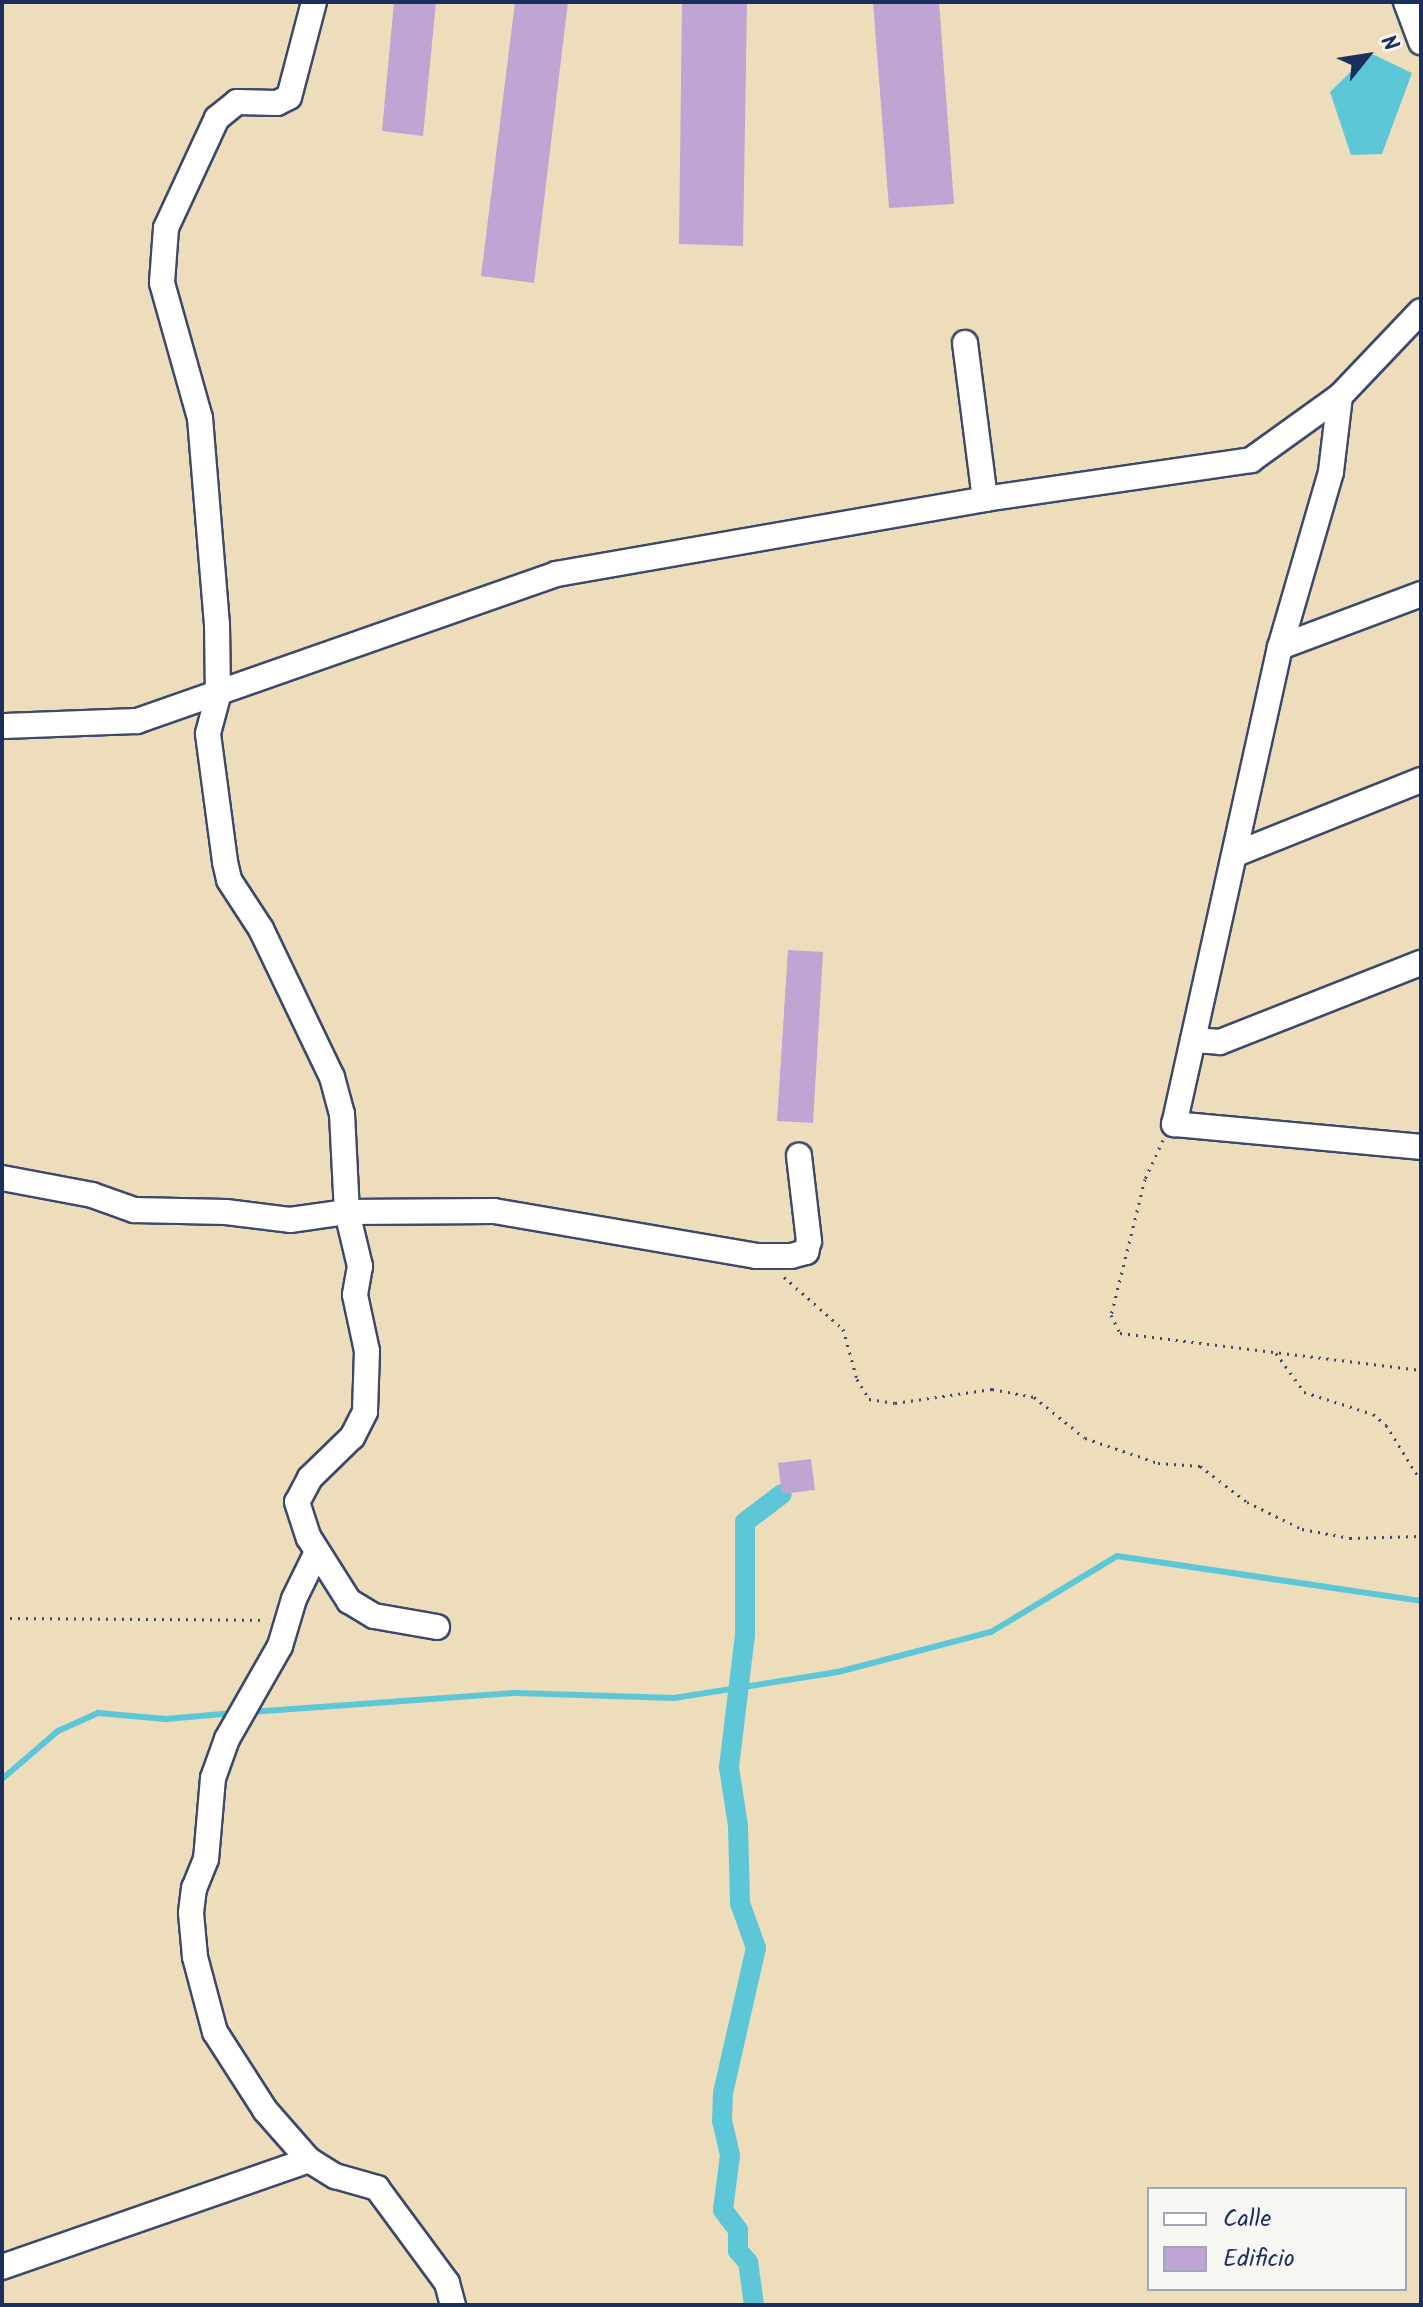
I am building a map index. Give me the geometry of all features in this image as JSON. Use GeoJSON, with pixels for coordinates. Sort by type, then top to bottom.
{"type":"FeatureCollection","features":[{"type":"Feature","properties":{"kind":"street"},"geometry":{"type":"LineString","coordinates":[[314,2],[289,97],[277,103],[237,102],[217,118],[166,228],[164,297],[200,418],[202,488],[213,555],[218,696],[208,734],[227,871],[332,1077],[342,1114],[347,1212],[360,1266],[355,1295],[365,1339],[367,1389],[360,1425],[310,1478],[297,1502],[317,1552],[359,1608],[374,1616],[437,1627]]}},
{"type":"Feature","properties":{"kind":"street"},"geometry":{"type":"LineString","coordinates":[[1406,2],[1421,42]]}},
{"type":"Feature","properties":{"kind":"street"},"geometry":{"type":"LineString","coordinates":[[2,726],[137,721],[218,696],[556,574],[985,499],[1251,460],[1340,396],[1421,311]]}},
{"type":"Feature","properties":{"kind":"street"},"geometry":{"type":"LineString","coordinates":[[965,343],[985,499]]}},
{"type":"Feature","properties":{"kind":"street"},"geometry":{"type":"LineString","coordinates":[[1340,396],[1331,472],[1280,647],[1174,1124],[1421,1147]]}},
{"type":"Feature","properties":{"kind":"street"},"geometry":{"type":"LineString","coordinates":[[1280,647],[1421,594]]}},
{"type":"Feature","properties":{"kind":"street"},"geometry":{"type":"LineString","coordinates":[[1236,854],[1421,780]]}},
{"type":"Feature","properties":{"kind":"street"},"geometry":{"type":"LineString","coordinates":[[1193,1040],[1220,1042],[1421,963]]}},
{"type":"Feature","properties":{"kind":"street"},"geometry":{"type":"LineString","coordinates":[[2,1178],[92,1195],[134,1210],[226,1212],[290,1220],[347,1212],[494,1211],[772,1256],[806,1252],[809,1241],[799,1156]]}},
{"type":"Feature","properties":{"kind":"street"},"geometry":{"type":"LineString","coordinates":[[317,1552],[280,1646],[227,1739],[213,1778],[206,1859],[194,1888],[191,1913],[202,1996],[215,2032],[265,2110],[309,2160],[335,2176],[377,2188],[447,2283],[453,2305]]}},
{"type":"Feature","properties":{"kind":"street"},"geometry":{"type":"LineString","coordinates":[[2,2267],[309,2160]]}},
{"type":"Feature","properties":{"kind":"path"},"geometry":{"type":"LineString","coordinates":[[1174,1124],[1145,1179],[1112,1322],[1126,1336],[1421,1370]]}},
{"type":"Feature","properties":{"kind":"path"},"geometry":{"type":"LineString","coordinates":[[772,1256],[791,1287],[843,1329],[857,1379],[869,1399],[895,1403],[992,1389],[1034,1397],[1085,1438],[1158,1463],[1200,1466],[1247,1502],[1302,1529],[1350,1538],[1421,1536]]}},
{"type":"Feature","properties":{"kind":"path"},"geometry":{"type":"LineString","coordinates":[[1276,1353],[1304,1392],[1373,1414],[1386,1425],[1421,1481]]}},
{"type":"Feature","properties":{"kind":"path"},"geometry":{"type":"LineString","coordinates":[[2,1618],[288,1620]]}},
{"type":"Feature","properties":{"kind":"water"},"geometry":{"type":"Polygon","coordinates":[[[1370,53],[1412,73],[1382,154],[1351,155],[1330,92],[1370,53]]]}},
{"type":"Feature","properties":{"kind":"building"},"geometry":{"type":"Polygon","coordinates":[[[394,2],[436,2],[423,136],[382,131],[394,2]]]}},
{"type":"Feature","properties":{"kind":"building"},"geometry":{"type":"Polygon","coordinates":[[[515,2],[568,2],[534,283],[481,276],[515,2]]]}},
{"type":"Feature","properties":{"kind":"building"},"geometry":{"type":"Polygon","coordinates":[[[682,2],[747,2],[743,246],[679,244],[682,2]]]}},
{"type":"Feature","properties":{"kind":"building"},"geometry":{"type":"Polygon","coordinates":[[[873,2],[939,2],[954,204],[889,208],[873,2]]]}},
{"type":"Feature","properties":{"kind":"building"},"geometry":{"type":"Polygon","coordinates":[[[788,950],[823,952],[813,1123],[777,1121],[788,950]]]}},
{"type":"Feature","properties":{"kind":"building"},"geometry":{"type":"Polygon","coordinates":[[[811,1459],[815,1490],[782,1494],[778,1463],[811,1459]]]}},
{"type":"Feature","properties":{"kind":"waterway"},"geometry":{"type":"LineString","coordinates":[[754,2305],[748,2262],[738,2251],[738,2230],[723,2210],[730,2155],[722,2121],[723,2093],[756,1948],[740,1903],[738,1826],[729,1767],[745,1635],[745,1522],[782,1494]]}},
{"type":"Feature","properties":{"kind":"waterway"},"geometry":{"type":"LineString","coordinates":[[249,1712],[517,1693],[674,1698],[838,1672],[991,1632],[1117,1556],[1421,1601]]}},
{"type":"Feature","properties":{"kind":"waterway"},"geometry":{"type":"LineString","coordinates":[[2,1779],[58,1731],[98,1713],[166,1719],[234,1713]]}}]}
